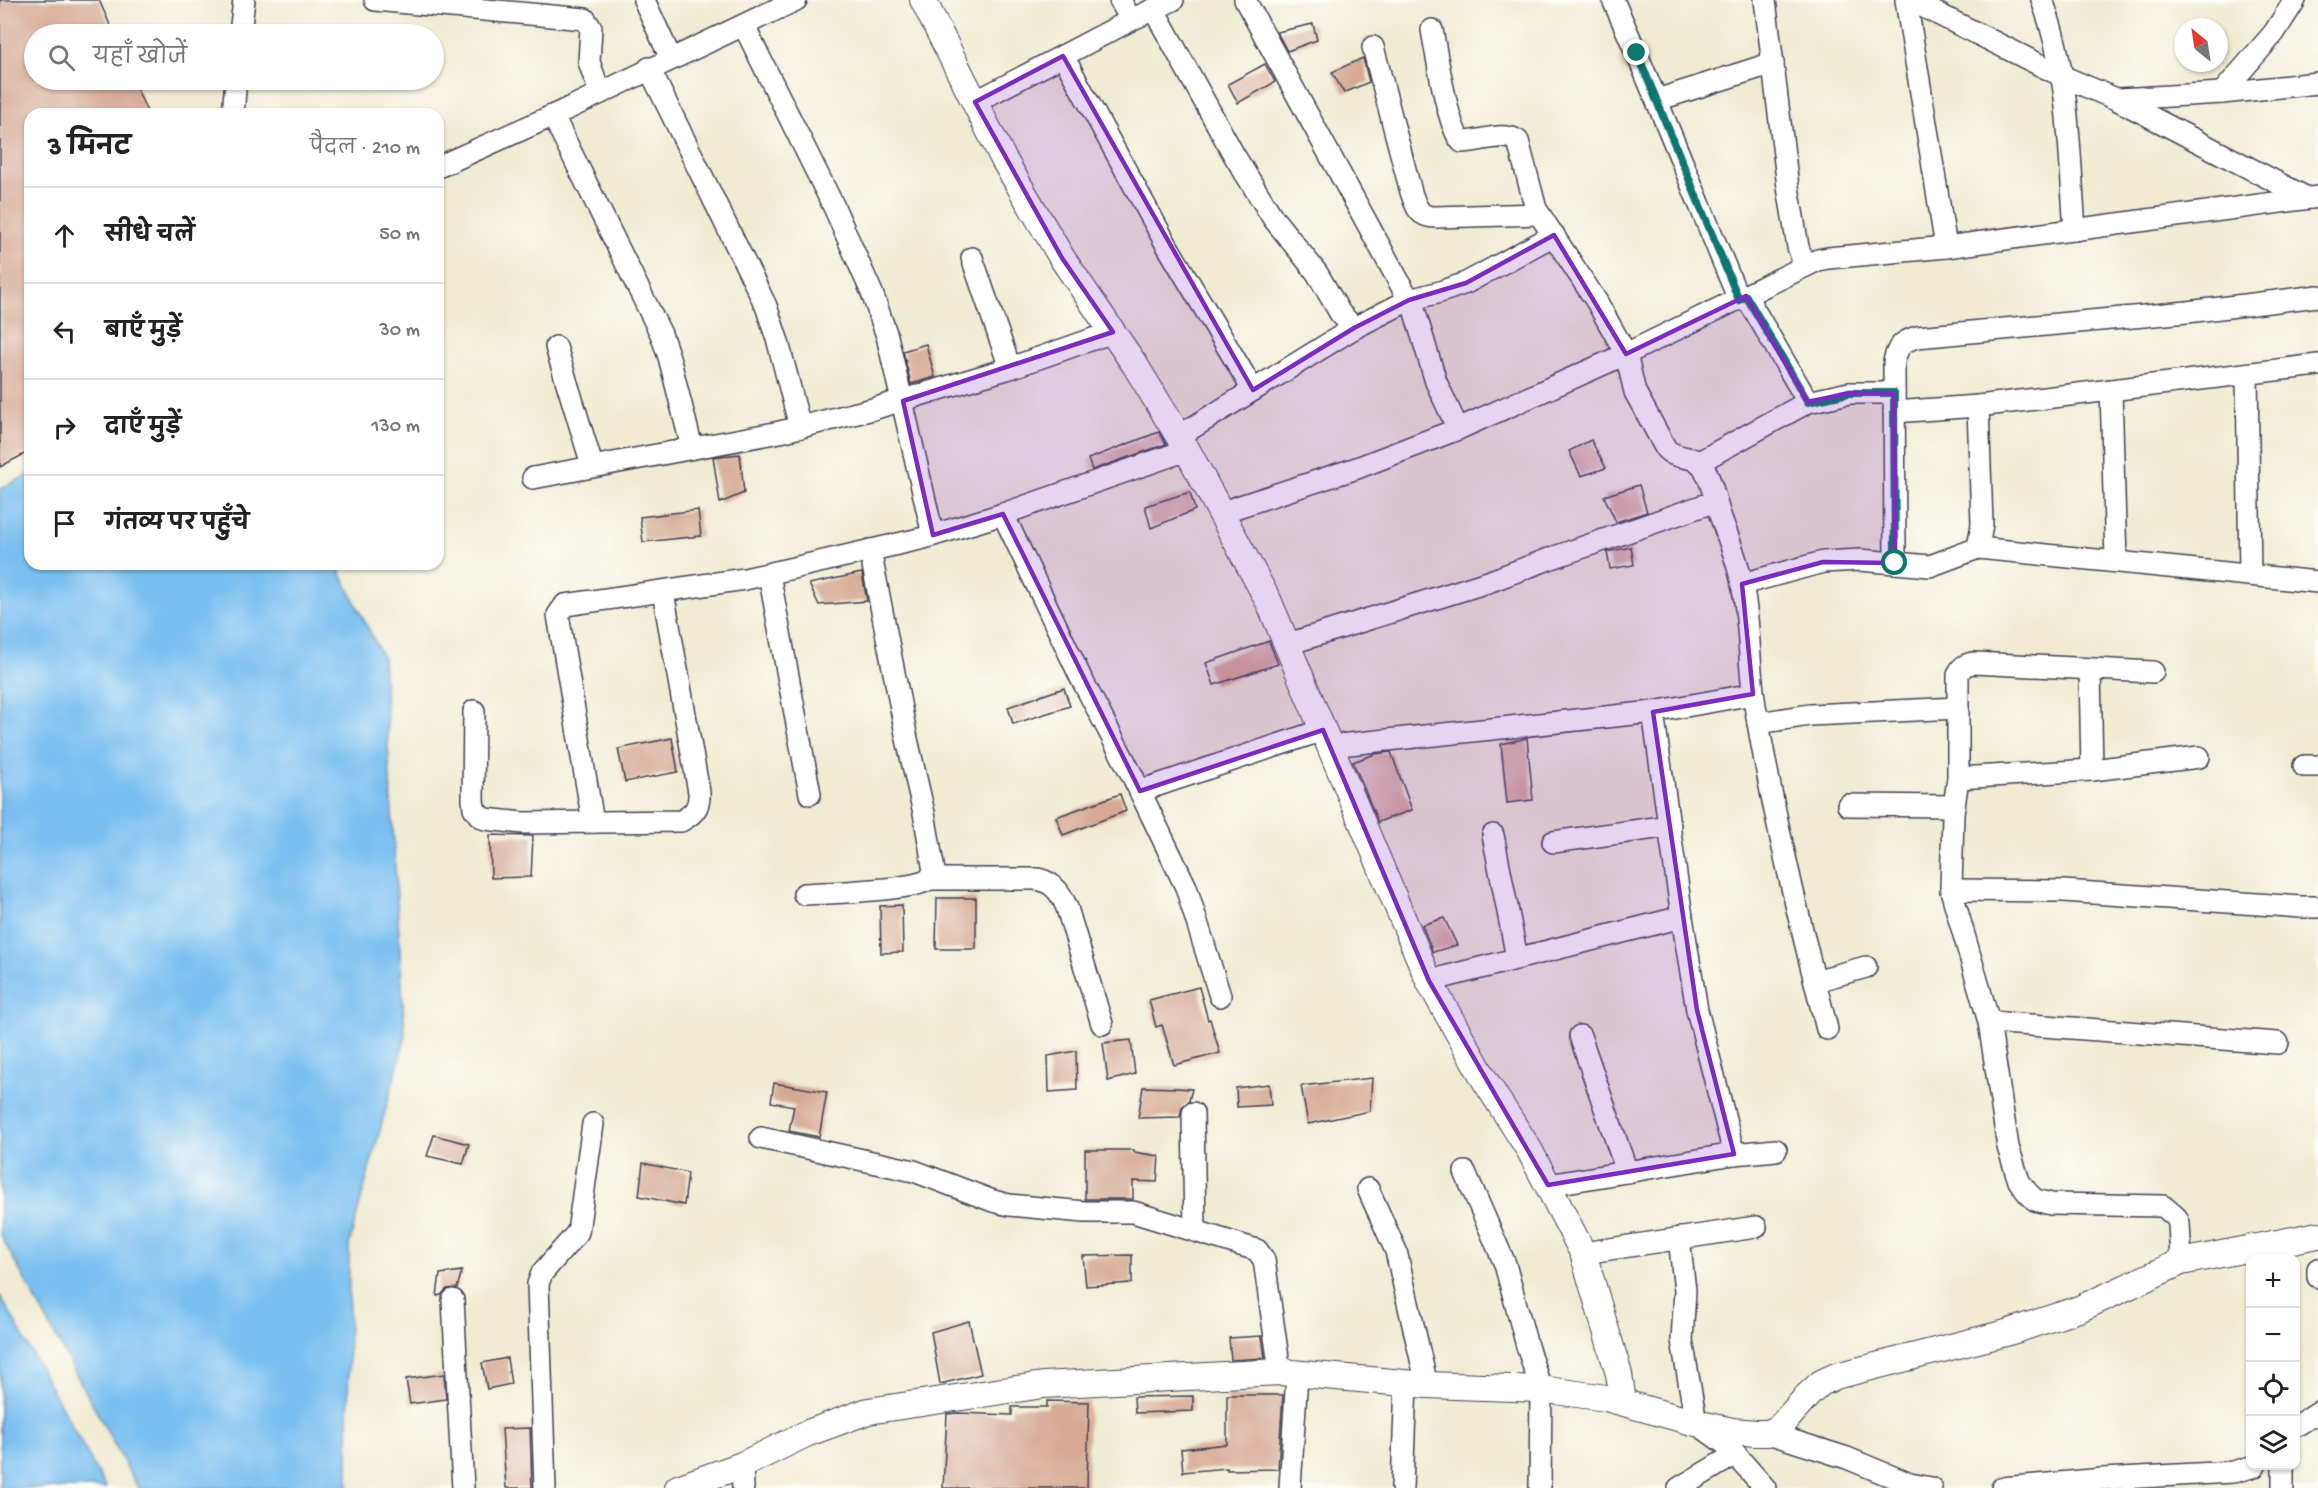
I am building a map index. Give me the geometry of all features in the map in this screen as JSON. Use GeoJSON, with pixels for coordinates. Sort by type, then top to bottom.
{"type":"FeatureCollection","features":[{"type":"Feature","properties":{"kind":"street"},"geometry":{"type":"LineString","coordinates":[[241,24],[244,0]]}},
{"type":"Feature","properties":{"kind":"street"},"geometry":{"type":"LineString","coordinates":[[375,0],[585,19],[591,27],[589,62],[600,93]]}},
{"type":"Feature","properties":{"kind":"street"},"geometry":{"type":"LineString","coordinates":[[644,0],[671,59]]}},
{"type":"Feature","properties":{"kind":"street"},"geometry":{"type":"LineString","coordinates":[[444,164],[744,26],[765,7],[796,0]]}},
{"type":"Feature","properties":{"kind":"street"},"geometry":{"type":"LineString","coordinates":[[923,0],[1004,160],[1051,238],[1183,443],[1269,602],[1429,981],[1548,1185],[1583,1253],[1618,1374],[1623,1402]]}},
{"type":"Feature","properties":{"kind":"street"},"geometry":{"type":"LineString","coordinates":[[1120,0],[1131,20]]}},
{"type":"Feature","properties":{"kind":"street"},"geometry":{"type":"LineString","coordinates":[[1245,0],[1409,300],[1436,382],[1458,429]]}},
{"type":"Feature","properties":{"kind":"street"},"geometry":{"type":"LineString","coordinates":[[1613,0],[1743,298],[1808,402]]}},
{"type":"Feature","properties":{"kind":"street"},"geometry":{"type":"LineString","coordinates":[[1765,0],[1798,247],[1802,258],[1808,264]]}},
{"type":"Feature","properties":{"kind":"street"},"geometry":{"type":"LineString","coordinates":[[1908,0],[2064,77],[2116,99],[2312,198]]}},
{"type":"Feature","properties":{"kind":"street"},"geometry":{"type":"LineString","coordinates":[[1908,0],[1946,248]]}},
{"type":"Feature","properties":{"kind":"street"},"geometry":{"type":"LineString","coordinates":[[2042,0],[2064,77],[2075,230]]}},
{"type":"Feature","properties":{"kind":"street"},"geometry":{"type":"LineString","coordinates":[[2222,93],[2274,33],[2295,0]]}},
{"type":"Feature","properties":{"kind":"street"},"geometry":{"type":"LineString","coordinates":[[975,102],[1163,5],[1234,155],[1273,218],[1317,273],[1340,313],[1354,327]]}},
{"type":"Feature","properties":{"kind":"street"},"geometry":{"type":"LineString","coordinates":[[744,26],[834,207],[857,258],[887,336],[933,535]]}},
{"type":"Feature","properties":{"kind":"street"},"geometry":{"type":"LineString","coordinates":[[1432,30],[1457,138],[1462,142],[1504,137],[1513,137],[1518,141],[1539,214],[1626,354],[1635,392],[1666,449],[1673,456],[1699,462],[1708,479],[1742,584],[1758,723],[1793,893],[1827,1029]]}},
{"type":"Feature","properties":{"kind":"street"},"geometry":{"type":"LineString","coordinates":[[1373,47],[1411,192],[1416,208],[1421,214],[1436,217],[1539,214]]}},
{"type":"Feature","properties":{"kind":"street"},"geometry":{"type":"LineString","coordinates":[[1063,56],[1165,242],[1253,390]]}},
{"type":"Feature","properties":{"kind":"street"},"geometry":{"type":"LineString","coordinates":[[1658,100],[1773,63]]}},
{"type":"Feature","properties":{"kind":"street"},"geometry":{"type":"LineString","coordinates":[[650,68],[766,306],[778,342],[800,427]]}},
{"type":"Feature","properties":{"kind":"street"},"geometry":{"type":"LineString","coordinates":[[2116,99],[2222,93],[2318,83]]}},
{"type":"Feature","properties":{"kind":"street"},"geometry":{"type":"LineString","coordinates":[[234,108],[235,90]]}},
{"type":"Feature","properties":{"kind":"street"},"geometry":{"type":"LineString","coordinates":[[553,116],[661,334],[692,448]]}},
{"type":"Feature","properties":{"kind":"street"},"geometry":{"type":"LineString","coordinates":[[1222,512],[1357,468],[1458,429],[1626,354],[1808,264],[1828,258],[1946,248],[2312,198]]}},
{"type":"Feature","properties":{"kind":"street"},"geometry":{"type":"LineString","coordinates":[[593,822],[558,615],[565,605],[663,592],[769,574],[933,535],[1004,514],[1183,443],[1253,390],[1354,327],[1409,300],[1466,283],[1554,235]]}},
{"type":"Feature","properties":{"kind":"street"},"geometry":{"type":"LineString","coordinates":[[972,258],[1010,368]]}},
{"type":"Feature","properties":{"kind":"street"},"geometry":{"type":"LineString","coordinates":[[1895,563],[1894,403],[1896,353],[1900,345],[1917,337],[2187,312],[2318,296]]}},
{"type":"Feature","properties":{"kind":"street"},"geometry":{"type":"LineString","coordinates":[[533,478],[800,427],[903,400],[1010,368],[1113,332]]}},
{"type":"Feature","properties":{"kind":"street"},"geometry":{"type":"LineString","coordinates":[[556,347],[592,465]]}},
{"type":"Feature","properties":{"kind":"street"},"geometry":{"type":"LineString","coordinates":[[1699,462],[1808,402],[1849,393],[1894,403],[1978,406],[2318,365]]}},
{"type":"Feature","properties":{"kind":"street"},"geometry":{"type":"LineString","coordinates":[[2247,374],[2250,575]]}},
{"type":"Feature","properties":{"kind":"street"},"geometry":{"type":"LineString","coordinates":[[2111,390],[2116,561]]}},
{"type":"Feature","properties":{"kind":"street"},"geometry":{"type":"LineString","coordinates":[[1978,406],[1982,524],[1978,548]]}},
{"type":"Feature","properties":{"kind":"street"},"geometry":{"type":"LineString","coordinates":[[1288,644],[1488,582],[1716,501]]}},
{"type":"Feature","properties":{"kind":"street"},"geometry":{"type":"LineString","coordinates":[[1004,514],[1081,678],[1140,791],[1186,887],[1220,996]]}},
{"type":"Feature","properties":{"kind":"street"},"geometry":{"type":"LineString","coordinates":[[1742,584],[1823,562],[1860,560],[1930,566],[1978,548],[2318,582]]}},
{"type":"Feature","properties":{"kind":"street"},"geometry":{"type":"LineString","coordinates":[[804,894],[896,888],[924,883],[930,879],[934,871],[870,550]]}},
{"type":"Feature","properties":{"kind":"street"},"geometry":{"type":"LineString","coordinates":[[769,574],[810,794]]}},
{"type":"Feature","properties":{"kind":"street"},"geometry":{"type":"LineString","coordinates":[[474,711],[473,800],[474,808],[485,819],[523,823],[681,821],[696,811],[699,802],[663,592]]}},
{"type":"Feature","properties":{"kind":"street"},"geometry":{"type":"LineString","coordinates":[[2153,672],[1966,664],[1958,675],[1958,778],[1954,806],[1951,890],[1989,1022],[2004,1132],[2019,1181],[2035,1200],[2051,1203],[2163,1206],[2176,1217],[2179,1223],[2181,1262]]}},
{"type":"Feature","properties":{"kind":"street"},"geometry":{"type":"LineString","coordinates":[[2090,669],[2092,770]]}},
{"type":"Feature","properties":{"kind":"street"},"geometry":{"type":"LineString","coordinates":[[1140,791],[1326,738],[1653,712],[1753,694]]}},
{"type":"Feature","properties":{"kind":"street"},"geometry":{"type":"LineString","coordinates":[[1758,723],[1810,715],[1958,708]]}},
{"type":"Feature","properties":{"kind":"street"},"geometry":{"type":"LineString","coordinates":[[1653,712],[1697,1010],[1734,1154]]}},
{"type":"Feature","properties":{"kind":"street"},"geometry":{"type":"LineString","coordinates":[[1958,778],[2092,770],[2199,757]]}},
{"type":"Feature","properties":{"kind":"street"},"geometry":{"type":"LineString","coordinates":[[1848,805],[1954,806]]}},
{"type":"Feature","properties":{"kind":"street"},"geometry":{"type":"LineString","coordinates":[[1553,842],[1670,826]]}},
{"type":"Feature","properties":{"kind":"street"},"geometry":{"type":"LineString","coordinates":[[1493,835],[1517,958]]}},
{"type":"Feature","properties":{"kind":"street"},"geometry":{"type":"LineString","coordinates":[[930,879],[1038,879],[1056,888],[1062,895],[1067,908],[1102,1024]]}},
{"type":"Feature","properties":{"kind":"street"},"geometry":{"type":"LineString","coordinates":[[1951,890],[2063,891],[2318,907]]}},
{"type":"Feature","properties":{"kind":"street"},"geometry":{"type":"LineString","coordinates":[[1429,981],[1682,917]]}},
{"type":"Feature","properties":{"kind":"street"},"geometry":{"type":"LineString","coordinates":[[1815,981],[1866,967]]}},
{"type":"Feature","properties":{"kind":"street"},"geometry":{"type":"LineString","coordinates":[[1989,1022],[2278,1043]]}},
{"type":"Feature","properties":{"kind":"street"},"geometry":{"type":"LineString","coordinates":[[1580,1036],[1627,1172]]}},
{"type":"Feature","properties":{"kind":"street"},"geometry":{"type":"LineString","coordinates":[[1193,1113],[1196,1230]]}},
{"type":"Feature","properties":{"kind":"street"},"geometry":{"type":"LineString","coordinates":[[545,1488],[538,1284],[542,1273],[578,1232],[593,1124]]}},
{"type":"Feature","properties":{"kind":"street"},"geometry":{"type":"LineString","coordinates":[[761,1138],[914,1171],[1008,1205],[1084,1212],[1133,1212],[1257,1250],[1261,1254],[1289,1373],[1290,1488]]}},
{"type":"Feature","properties":{"kind":"street"},"geometry":{"type":"LineString","coordinates":[[1548,1185],[1734,1154],[1776,1150]]}},
{"type":"Feature","properties":{"kind":"street"},"geometry":{"type":"LineString","coordinates":[[1465,1172],[1505,1264],[1527,1346],[1542,1389],[1540,1488]]}},
{"type":"Feature","properties":{"kind":"street"},"geometry":{"type":"LineString","coordinates":[[1368,1189],[1396,1251],[1416,1384],[1402,1488]]}},
{"type":"Feature","properties":{"kind":"street"},"geometry":{"type":"LineString","coordinates":[[1583,1253],[1756,1227]]}},
{"type":"Feature","properties":{"kind":"street"},"geometry":{"type":"LineString","coordinates":[[1768,1433],[1779,1428],[1798,1404],[1821,1383],[1836,1376],[2006,1333],[2079,1310],[2181,1262],[2318,1235]]}},
{"type":"Feature","properties":{"kind":"street"},"geometry":{"type":"LineString","coordinates":[[1679,1238],[1685,1291],[1682,1340],[1696,1423],[1736,1454],[1765,1488]]}},
{"type":"Feature","properties":{"kind":"street"},"geometry":{"type":"LineString","coordinates":[[2318,1269],[2318,1277]]}},
{"type":"Feature","properties":{"kind":"street"},"geometry":{"type":"LineString","coordinates":[[453,1300],[463,1488]]}},
{"type":"Feature","properties":{"kind":"street"},"geometry":{"type":"LineString","coordinates":[[678,1488],[742,1476],[819,1429],[868,1411],[892,1406],[1043,1385],[1289,1373],[1416,1384],[1542,1389],[1623,1402],[1732,1431],[1768,1433],[1847,1458],[1910,1484],[1932,1488]]}},
{"type":"Feature","properties":{"kind":"street"},"geometry":{"type":"LineString","coordinates":[[2300,1423],[2318,1412]]}},
{"type":"Feature","properties":{"kind":"street"},"geometry":{"type":"LineString","coordinates":[[1679,1488],[1736,1454]]}},
{"type":"Feature","properties":{"kind":"street"},"geometry":{"type":"LineString","coordinates":[[2002,1488],[2050,1486],[2103,1479],[2233,1472],[2246,1468]]}},
{"type":"Feature","properties":{"kind":"street"},"geometry":{"type":"LineString","coordinates":[[2283,1470],[2283,1488]]}},
{"type":"Feature","properties":{"kind":"highlighted area"},"geometry":{"type":"Polygon","coordinates":[[[1063,56],[1253,390],[1354,328],[1409,300],[1466,283],[1554,235],[1626,354],[1746,296],[1808,402],[1849,393],[1894,393],[1895,563],[1823,562],[1742,584],[1753,694],[1653,712],[1697,1010],[1734,1154],[1548,1185],[1429,981],[1323,730],[1140,791],[1003,514],[933,535],[903,401],[1113,332],[1062,258],[975,102],[1063,56]]]}},
{"type":"Feature","properties":{"kind":"water"},"geometry":{"type":"Polygon","coordinates":[[[24,477],[24,570],[339,570],[383,658],[405,1038],[349,1244],[348,1488],[138,1488],[0,1234],[0,489],[24,477]]]}},
{"type":"Feature","properties":{"kind":"water"},"geometry":{"type":"Polygon","coordinates":[[[0,1295],[106,1488],[0,1488],[0,1295]]]}},
{"type":"Feature","properties":{"kind":"building"},"geometry":{"type":"Polygon","coordinates":[[[0,0],[99,0],[110,24],[24,24],[24,90],[137,90],[145,108],[24,108],[24,454],[0,467],[0,0]]]}},
{"type":"Feature","properties":{"kind":"building"},"geometry":{"type":"Polygon","coordinates":[[[1313,24],[1317,40],[1287,51],[1277,32],[1313,24]]]}},
{"type":"Feature","properties":{"kind":"building"},"geometry":{"type":"Polygon","coordinates":[[[1363,58],[1369,82],[1344,93],[1332,72],[1363,58]]]}},
{"type":"Feature","properties":{"kind":"building"},"geometry":{"type":"Polygon","coordinates":[[[1265,64],[1275,82],[1238,103],[1228,84],[1265,64]]]}},
{"type":"Feature","properties":{"kind":"building"},"geometry":{"type":"Polygon","coordinates":[[[926,344],[935,377],[911,384],[903,351],[926,344]]]}},
{"type":"Feature","properties":{"kind":"building"},"geometry":{"type":"Polygon","coordinates":[[[1159,432],[1166,444],[1092,470],[1088,459],[1159,432]]]}},
{"type":"Feature","properties":{"kind":"building"},"geometry":{"type":"Polygon","coordinates":[[[1591,440],[1606,468],[1581,476],[1569,451],[1591,440]]]}},
{"type":"Feature","properties":{"kind":"building"},"geometry":{"type":"Polygon","coordinates":[[[740,454],[744,493],[720,503],[713,457],[740,454]]]}},
{"type":"Feature","properties":{"kind":"building"},"geometry":{"type":"Polygon","coordinates":[[[1639,485],[1647,512],[1616,522],[1604,496],[1639,485]]]}},
{"type":"Feature","properties":{"kind":"building"},"geometry":{"type":"Polygon","coordinates":[[[1190,492],[1195,510],[1151,528],[1145,506],[1190,492]]]}},
{"type":"Feature","properties":{"kind":"building"},"geometry":{"type":"Polygon","coordinates":[[[698,510],[701,536],[643,542],[640,517],[698,510]]]}},
{"type":"Feature","properties":{"kind":"building"},"geometry":{"type":"Polygon","coordinates":[[[1631,547],[1634,565],[1610,569],[1607,552],[1631,547]]]}},
{"type":"Feature","properties":{"kind":"building"},"geometry":{"type":"Polygon","coordinates":[[[862,573],[867,601],[819,605],[809,584],[862,573]]]}},
{"type":"Feature","properties":{"kind":"building"},"geometry":{"type":"Polygon","coordinates":[[[1269,641],[1278,664],[1214,685],[1206,663],[1269,641]]]}},
{"type":"Feature","properties":{"kind":"building"},"geometry":{"type":"Polygon","coordinates":[[[1064,688],[1070,706],[1013,724],[1008,707],[1064,688]]]}},
{"type":"Feature","properties":{"kind":"building"},"geometry":{"type":"Polygon","coordinates":[[[672,738],[678,772],[625,782],[618,749],[672,738]]]}},
{"type":"Feature","properties":{"kind":"building"},"geometry":{"type":"Polygon","coordinates":[[[1527,738],[1533,800],[1507,803],[1501,744],[1527,738]]]}},
{"type":"Feature","properties":{"kind":"building"},"geometry":{"type":"Polygon","coordinates":[[[1391,752],[1412,810],[1378,822],[1353,762],[1375,754],[1391,752]]]}},
{"type":"Feature","properties":{"kind":"building"},"geometry":{"type":"Polygon","coordinates":[[[1120,794],[1126,811],[1063,835],[1056,817],[1120,794]]]}},
{"type":"Feature","properties":{"kind":"building"},"geometry":{"type":"Polygon","coordinates":[[[490,835],[533,836],[531,877],[491,878],[490,835]]]}},
{"type":"Feature","properties":{"kind":"building"},"geometry":{"type":"Polygon","coordinates":[[[937,898],[976,898],[976,949],[936,949],[937,898]]]}},
{"type":"Feature","properties":{"kind":"building"},"geometry":{"type":"Polygon","coordinates":[[[902,905],[903,952],[881,953],[880,906],[902,905]]]}},
{"type":"Feature","properties":{"kind":"building"},"geometry":{"type":"Polygon","coordinates":[[[1444,918],[1457,945],[1433,952],[1422,925],[1444,918]]]}},
{"type":"Feature","properties":{"kind":"building"},"geometry":{"type":"Polygon","coordinates":[[[1199,987],[1220,1053],[1174,1065],[1162,1025],[1156,1027],[1149,1000],[1199,987]]]}},
{"type":"Feature","properties":{"kind":"building"},"geometry":{"type":"Polygon","coordinates":[[[1131,1040],[1135,1074],[1108,1081],[1103,1043],[1131,1040]]]}},
{"type":"Feature","properties":{"kind":"building"},"geometry":{"type":"Polygon","coordinates":[[[1076,1051],[1077,1090],[1049,1092],[1048,1056],[1076,1051]]]}},
{"type":"Feature","properties":{"kind":"building"},"geometry":{"type":"Polygon","coordinates":[[[1372,1078],[1370,1111],[1308,1124],[1301,1086],[1372,1078]]]}},
{"type":"Feature","properties":{"kind":"building"},"geometry":{"type":"Polygon","coordinates":[[[774,1083],[827,1092],[819,1137],[789,1131],[794,1106],[771,1102],[774,1083]]]}},
{"type":"Feature","properties":{"kind":"building"},"geometry":{"type":"Polygon","coordinates":[[[1269,1084],[1271,1105],[1237,1107],[1236,1088],[1269,1084]]]}},
{"type":"Feature","properties":{"kind":"building"},"geometry":{"type":"Polygon","coordinates":[[[1143,1087],[1192,1089],[1189,1101],[1182,1107],[1180,1117],[1138,1118],[1143,1087]]]}},
{"type":"Feature","properties":{"kind":"building"},"geometry":{"type":"Polygon","coordinates":[[[434,1135],[469,1144],[463,1164],[427,1156],[434,1135]]]}},
{"type":"Feature","properties":{"kind":"building"},"geometry":{"type":"Polygon","coordinates":[[[1085,1150],[1134,1150],[1134,1152],[1159,1156],[1157,1182],[1133,1181],[1133,1199],[1085,1199],[1085,1150]]]}},
{"type":"Feature","properties":{"kind":"building"},"geometry":{"type":"Polygon","coordinates":[[[643,1163],[688,1173],[684,1205],[639,1196],[643,1163]]]}},
{"type":"Feature","properties":{"kind":"building"},"geometry":{"type":"Polygon","coordinates":[[[1132,1255],[1132,1283],[1086,1286],[1083,1256],[1132,1255]]]}},
{"type":"Feature","properties":{"kind":"building"},"geometry":{"type":"Polygon","coordinates":[[[462,1271],[457,1288],[447,1289],[437,1296],[440,1274],[462,1271]]]}},
{"type":"Feature","properties":{"kind":"building"},"geometry":{"type":"Polygon","coordinates":[[[969,1321],[981,1374],[940,1384],[931,1332],[969,1321]]]}},
{"type":"Feature","properties":{"kind":"building"},"geometry":{"type":"Polygon","coordinates":[[[1262,1336],[1265,1358],[1231,1360],[1229,1338],[1262,1336]]]}},
{"type":"Feature","properties":{"kind":"building"},"geometry":{"type":"Polygon","coordinates":[[[507,1358],[511,1384],[487,1389],[482,1363],[507,1358]]]}},
{"type":"Feature","properties":{"kind":"building"},"geometry":{"type":"Polygon","coordinates":[[[444,1374],[446,1399],[410,1404],[406,1379],[444,1374]]]}},
{"type":"Feature","properties":{"kind":"building"},"geometry":{"type":"Polygon","coordinates":[[[1227,1395],[1283,1395],[1278,1469],[1227,1470],[1227,1468],[1183,1472],[1181,1449],[1227,1444],[1227,1395]]]}},
{"type":"Feature","properties":{"kind":"building"},"geometry":{"type":"Polygon","coordinates":[[[1193,1396],[1193,1411],[1135,1413],[1134,1397],[1193,1396]]]}},
{"type":"Feature","properties":{"kind":"building"},"geometry":{"type":"Polygon","coordinates":[[[1047,1401],[1089,1402],[1087,1488],[943,1488],[947,1414],[1012,1415],[1012,1407],[1047,1407],[1047,1401]]]}},
{"type":"Feature","properties":{"kind":"building"},"geometry":{"type":"Polygon","coordinates":[[[530,1428],[532,1488],[506,1488],[502,1429],[530,1428]]]}},
{"type":"Feature","properties":{"kind":"route"},"geometry":{"type":"LineString","coordinates":[[1637,53],[1739,300],[1746,296],[1808,402],[1849,393],[1894,393],[1895,563]]}}]}
